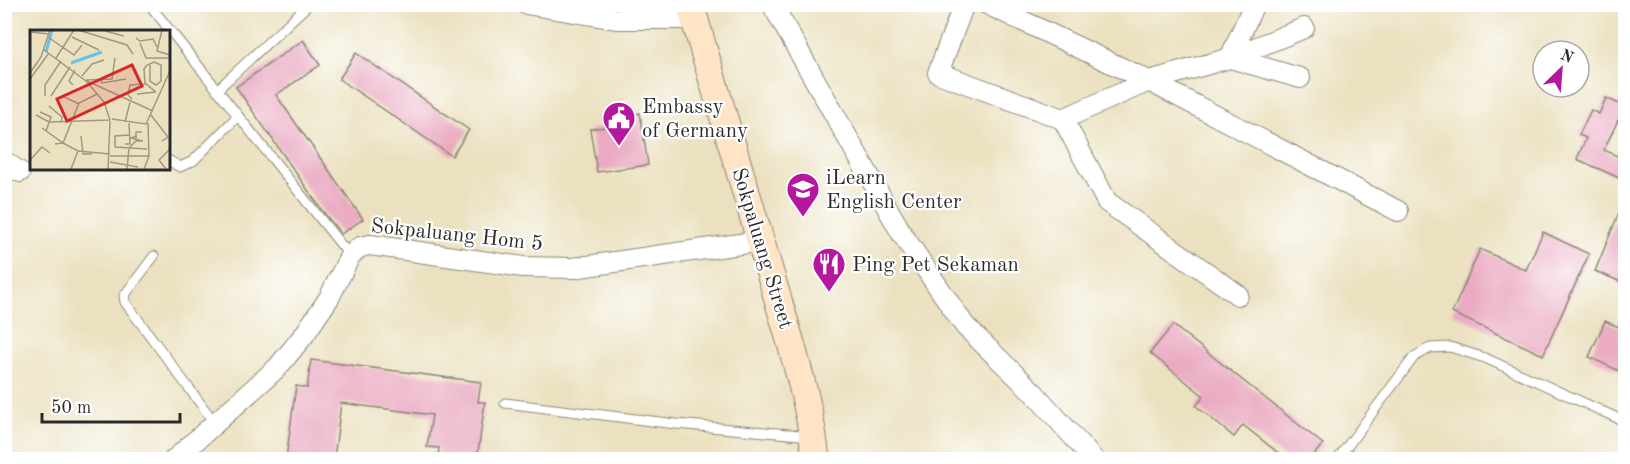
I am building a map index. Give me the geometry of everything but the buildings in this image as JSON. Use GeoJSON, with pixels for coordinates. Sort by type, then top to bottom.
{"type":"FeatureCollection","features":[{"type":"Feature","properties":{"kind":"street"},"geometry":{"type":"LineString","coordinates":[[526,4],[616,19],[692,12]]}},
{"type":"Feature","properties":{"kind":"street"},"geometry":{"type":"LineString","coordinates":[[772,4],[902,234],[965,326],[1035,394],[1094,459]]}},
{"type":"Feature","properties":{"kind":"street"},"geometry":{"type":"LineString","coordinates":[[964,4],[938,73],[1063,119],[1107,202],[1238,295]]}},
{"type":"Feature","properties":{"kind":"street"},"geometry":{"type":"LineString","coordinates":[[987,4],[1149,81],[1398,210]]}},
{"type":"Feature","properties":{"kind":"street"},"geometry":{"type":"LineString","coordinates":[[1230,58],[1254,4]]}},
{"type":"Feature","properties":{"kind":"street","name":"Sokpaluang Street"},"geometry":{"type":"LineString","coordinates":[[692,12],[801,378],[815,448]]}},
{"type":"Feature","properties":{"kind":"street"},"geometry":{"type":"LineString","coordinates":[[1063,119],[1149,81],[1230,58],[1304,28]]}},
{"type":"Feature","properties":{"kind":"street"},"geometry":{"type":"LineString","coordinates":[[1230,58],[1300,78]]}},
{"type":"Feature","properties":{"kind":"street","name":"Sokpaluang Hom 5"},"geometry":{"type":"LineString","coordinates":[[174,459],[278,367],[304,335],[329,298],[350,256],[360,247],[370,245],[523,267],[573,268],[761,241]]}},
{"type":"Feature","properties":{"kind":"lane"},"geometry":{"type":"LineString","coordinates":[[149,4],[170,30]]}},
{"type":"Feature","properties":{"kind":"lane"},"geometry":{"type":"LineString","coordinates":[[217,90],[309,4]]}},
{"type":"Feature","properties":{"kind":"lane"},"geometry":{"type":"LineString","coordinates":[[601,4],[616,19]]}},
{"type":"Feature","properties":{"kind":"lane"},"geometry":{"type":"LineString","coordinates":[[170,31],[350,256]]}},
{"type":"Feature","properties":{"kind":"lane"},"geometry":{"type":"LineString","coordinates":[[170,161],[180,167],[193,161],[238,116]]}},
{"type":"Feature","properties":{"kind":"lane"},"geometry":{"type":"LineString","coordinates":[[154,255],[124,296],[125,302],[214,422]]}},
{"type":"Feature","properties":{"kind":"lane"},"geometry":{"type":"LineString","coordinates":[[1337,459],[1414,357],[1430,348],[1450,347],[1485,358],[1626,422]]}},
{"type":"Feature","properties":{"kind":"lane"},"geometry":{"type":"LineString","coordinates":[[505,403],[676,424],[815,448]]}},
{"type":"Feature","properties":{"kind":"place","name":"Embassy of Germany"},"geometry":{"type":"Point","coordinates":[619,147]}},
{"type":"Feature","properties":{"kind":"place","name":"iLearn English Center"},"geometry":{"type":"Point","coordinates":[803,218]}},
{"type":"Feature","properties":{"kind":"place","name":"Ping Pet Sekaman"},"geometry":{"type":"Point","coordinates":[829,293]}}]}
